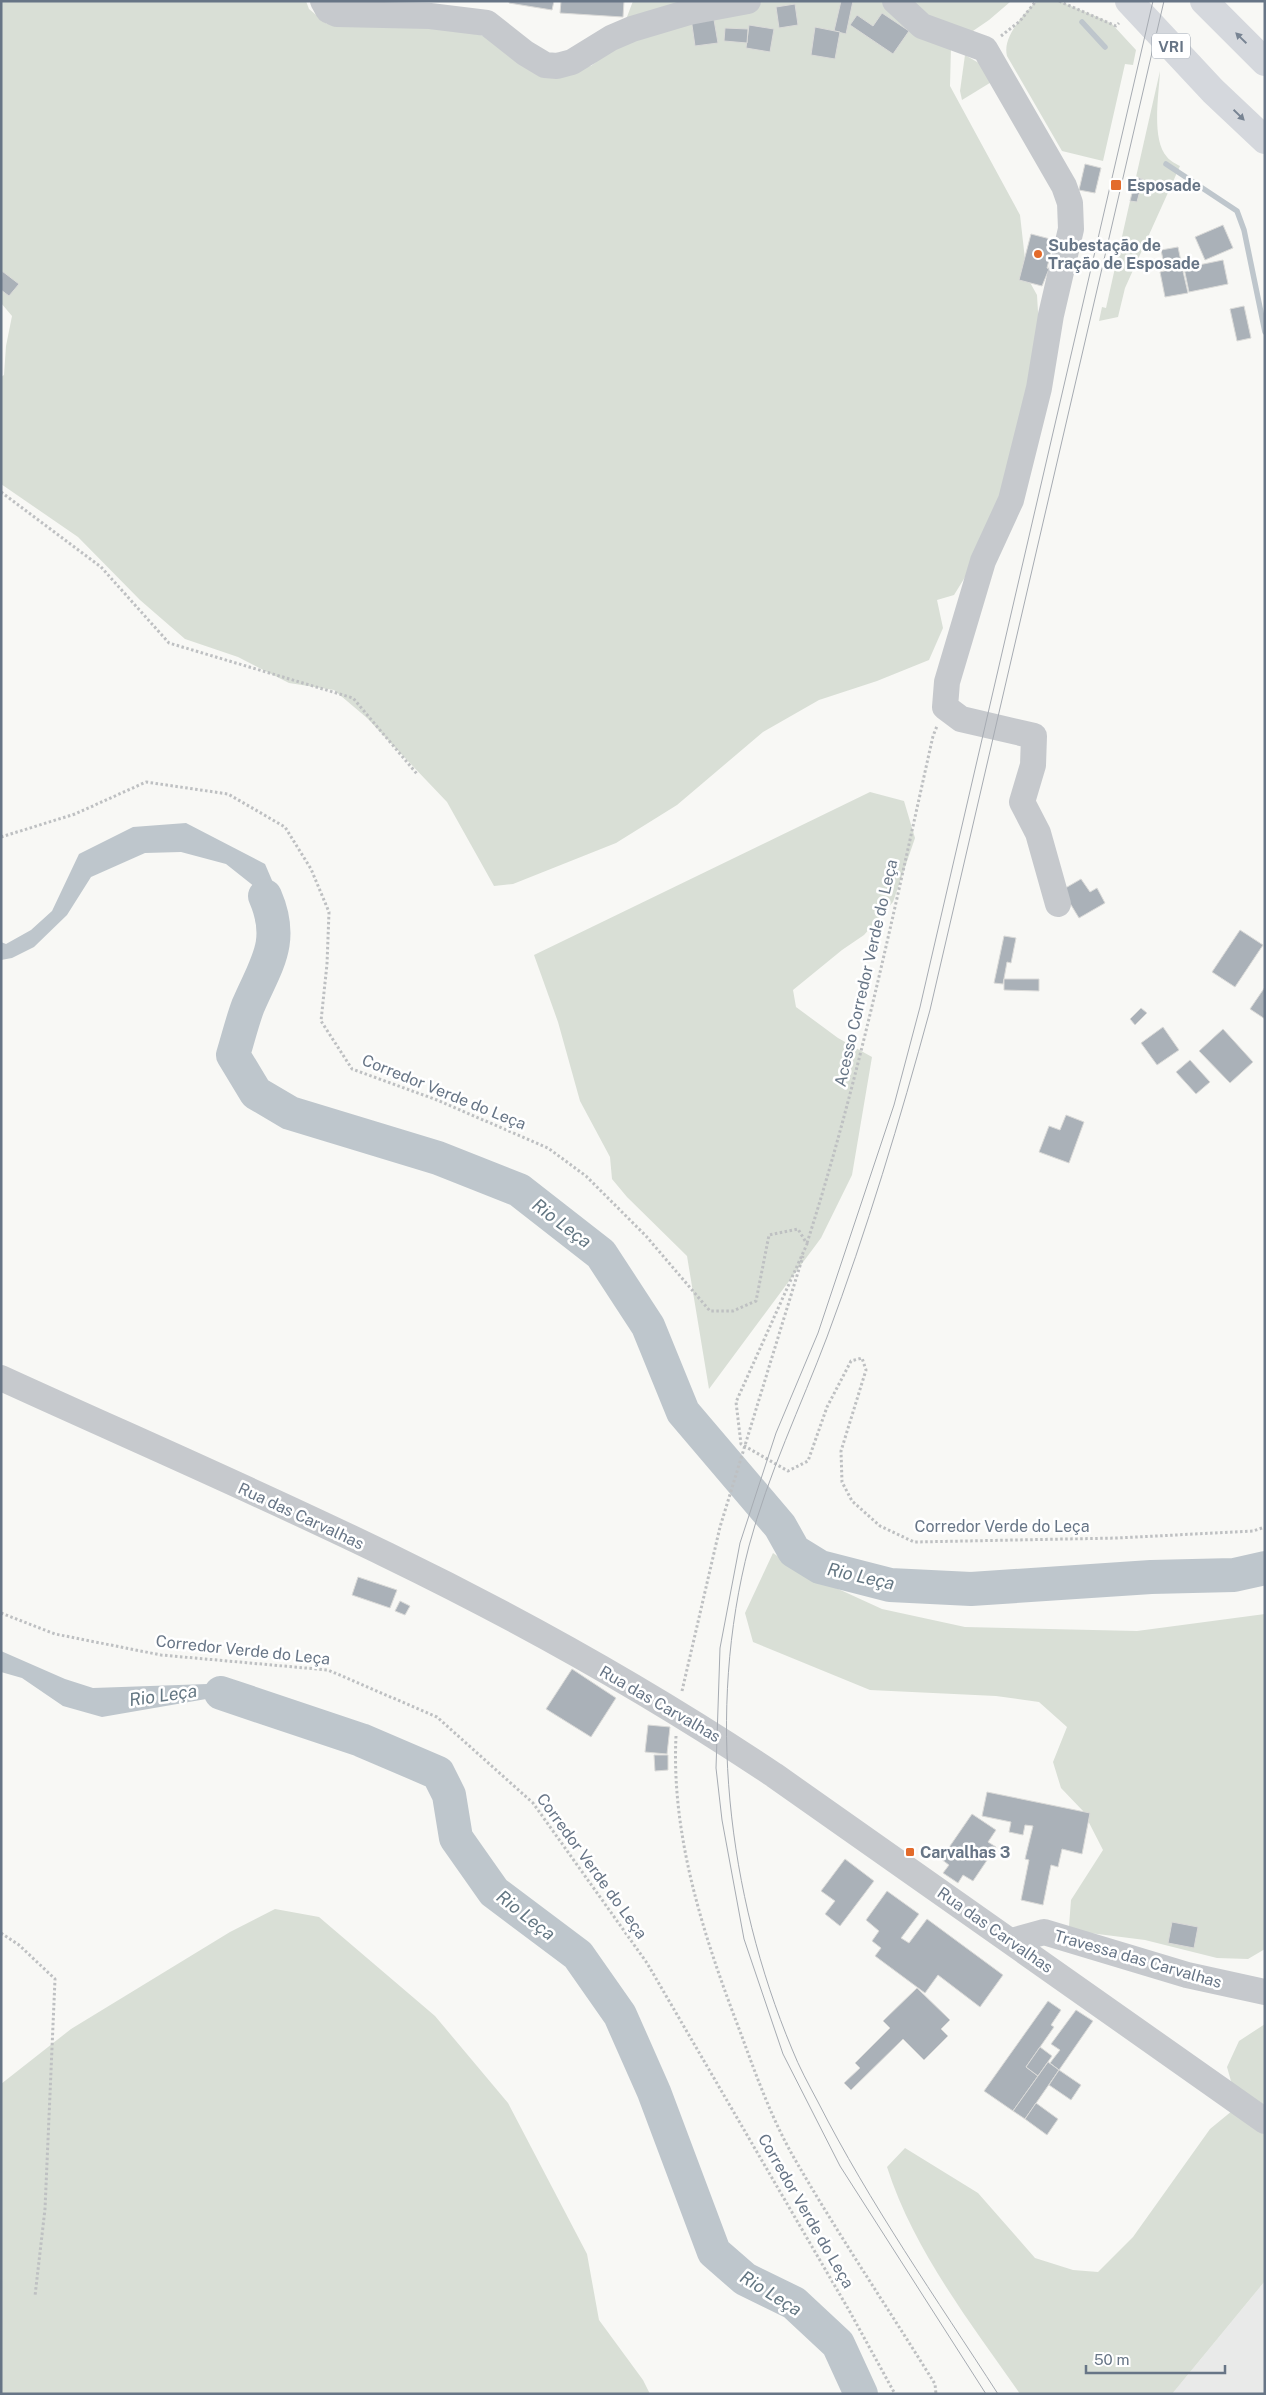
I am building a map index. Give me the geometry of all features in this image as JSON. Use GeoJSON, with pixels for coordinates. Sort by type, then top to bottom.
{"type":"FeatureCollection","features":[{"type":"Feature","properties":{"kind":"highway"},"geometry":{"type":"LineString","coordinates":[[1210,8],[1265,62]]}},
{"type":"Feature","properties":{"kind":"highway","name":"VRI"},"geometry":{"type":"LineString","coordinates":[[1126,11],[1265,140]]}},
{"type":"Feature","properties":{"kind":"street"},"geometry":{"type":"LineString","coordinates":[[323,1],[328,10],[337,14],[491,19],[545,65],[557,66],[572,62],[611,38],[632,28],[689,12],[748,1]]}},
{"type":"Feature","properties":{"kind":"street"},"geometry":{"type":"LineString","coordinates":[[895,1],[922,26],[985,49],[1064,186],[1072,216],[1071,229],[1051,315],[1039,388],[1010,500],[983,560],[947,682],[953,713],[1034,736],[1033,765],[1022,802],[1038,833],[1058,904]]}},
{"type":"Feature","properties":{"kind":"street","name":"Rua das Carvalhas"},"geometry":{"type":"LineString","coordinates":[[1,1378],[386,1555],[484,1604],[685,1717],[774,1775],[1265,2121]]}},
{"type":"Feature","properties":{"kind":"street","name":"Travessa das Carvalhas"},"geometry":{"type":"LineString","coordinates":[[1012,1941],[1044,1932],[1187,1975],[1265,1992]]}},
{"type":"Feature","properties":{"kind":"path"},"geometry":{"type":"LineString","coordinates":[[985,49],[1020,21],[1036,1]]}},
{"type":"Feature","properties":{"kind":"path"},"geometry":{"type":"LineString","coordinates":[[1059,1],[1116,26],[1126,11]]}},
{"type":"Feature","properties":{"kind":"path"},"geometry":{"type":"LineString","coordinates":[[1,492],[101,568],[169,643],[353,698],[417,774]]}},
{"type":"Feature","properties":{"kind":"path","name":"Acesso Corredor Verde do Leça"},"geometry":{"type":"LineString","coordinates":[[807,1244],[836,1151],[871,1013],[933,736],[953,713]]}},
{"type":"Feature","properties":{"kind":"path","name":"Corredor Verde do Leça"},"geometry":{"type":"LineString","coordinates":[[1,837],[75,814],[146,782],[228,794],[285,827],[310,869],[330,912],[321,1020],[352,1069],[437,1100],[548,1148],[586,1176],[646,1236],[710,1311],[733,1311],[756,1301],[769,1235],[798,1230],[807,1244],[720,1527],[674,1768],[688,1866],[717,1971],[762,2091],[792,2155],[935,2384],[936,2394]]}},
{"type":"Feature","properties":{"kind":"path","name":"Corredor Verde do Leça"},"geometry":{"type":"LineString","coordinates":[[807,1244],[736,1402],[741,1444],[788,1472],[808,1461],[827,1407],[851,1361],[862,1358],[866,1370],[841,1451],[842,1482],[852,1501],[880,1526],[914,1542],[1117,1538],[1252,1531],[1265,1527]]}},
{"type":"Feature","properties":{"kind":"path","name":"Corredor Verde do Leça"},"geometry":{"type":"LineString","coordinates":[[1,1613],[55,1634],[161,1655],[328,1670],[437,1717],[533,1803],[647,1963],[845,2303],[895,2394]]}},
{"type":"Feature","properties":{"kind":"path"},"geometry":{"type":"LineString","coordinates":[[1,1934],[19,1945],[55,1979],[45,2209],[35,2296]]}},
{"type":"Feature","properties":{"kind":"shaded area"},"geometry":{"type":"Polygon","coordinates":[[[1,1],[306,1],[309,9],[327,24],[366,21],[439,27],[485,36],[556,69],[591,66],[616,46],[633,1],[1010,2],[989,20],[951,46],[950,86],[1020,215],[1027,277],[1037,295],[1041,362],[993,532],[954,595],[937,600],[943,628],[929,660],[877,681],[819,700],[763,732],[677,805],[616,843],[513,884],[494,886],[447,802],[367,718],[334,690],[289,683],[238,657],[185,639],[140,600],[78,537],[1,484],[1,377],[4,375],[6,346],[12,316],[1,303],[1,1]]]}},
{"type":"Feature","properties":{"kind":"shaded area"},"geometry":{"type":"Polygon","coordinates":[[[1036,1],[1059,1],[1102,19],[1112,24],[1136,50],[1133,65],[1125,64],[1103,161],[1062,151],[1007,56],[1006,48],[1015,26],[1036,1]]]}},
{"type":"Feature","properties":{"kind":"shaded area"},"geometry":{"type":"Polygon","coordinates":[[[965,55],[984,66],[993,81],[962,100],[960,91],[965,55]]]}},
{"type":"Feature","properties":{"kind":"shaded area"},"geometry":{"type":"Polygon","coordinates":[[[1160,71],[1157,116],[1159,139],[1167,157],[1180,166],[1125,288],[1118,317],[1099,321],[1102,307],[1106,308],[1130,201],[1137,202],[1143,179],[1136,177],[1160,71]]]}},
{"type":"Feature","properties":{"kind":"shaded area"},"geometry":{"type":"Polygon","coordinates":[[[870,792],[904,801],[915,838],[893,902],[864,935],[842,950],[793,990],[796,1007],[838,1038],[872,1057],[852,1175],[821,1238],[709,1389],[687,1256],[627,1197],[612,1179],[610,1157],[580,1101],[558,1022],[534,955],[870,792]]]}},
{"type":"Feature","properties":{"kind":"shaded area"},"geometry":{"type":"Polygon","coordinates":[[[773,1553],[799,1571],[882,1609],[965,1627],[1137,1631],[1265,1614],[1265,1949],[1248,1959],[1217,1958],[1145,1940],[1074,1931],[1069,1926],[1071,1900],[1103,1850],[1083,1811],[1061,1788],[1053,1762],[1067,1727],[1039,1702],[996,1696],[870,1690],[753,1642],[745,1613],[773,1553]]]}},
{"type":"Feature","properties":{"kind":"shaded area"},"geometry":{"type":"Polygon","coordinates":[[[275,1909],[319,1917],[435,2016],[508,2103],[587,2254],[599,2320],[643,2380],[650,2394],[1,2394],[1,2084],[71,2029],[230,1932],[275,1909]]]}},
{"type":"Feature","properties":{"kind":"shaded area"},"geometry":{"type":"Polygon","coordinates":[[[1265,2024],[1265,2281],[1172,2394],[1020,2394],[963,2313],[928,2257],[898,2198],[887,2167],[905,2148],[978,2193],[1035,2258],[1073,2270],[1098,2272],[1133,2237],[1210,2129],[1238,2106],[1227,2067],[1239,2041],[1265,2024]]]}},
{"type":"Feature","properties":{"kind":"shaded area"},"geometry":{"type":"Polygon","coordinates":[[[1265,2281],[1265,2394],[1172,2394],[1265,2281]]]}},
{"type":"Feature","properties":{"kind":"water"},"geometry":{"type":"Polygon","coordinates":[[[186,823],[265,864],[280,899],[278,940],[269,938],[255,887],[226,864],[181,852],[145,853],[91,877],[67,915],[34,947],[12,958],[1,960],[1,942],[6,944],[31,930],[52,911],[79,854],[133,827],[186,823]]]}},
{"type":"Feature","properties":{"kind":"water"},"geometry":{"type":"Polygon","coordinates":[[[1,1651],[65,1679],[93,1688],[236,1683],[274,1697],[258,1713],[212,1698],[102,1717],[63,1706],[22,1678],[1,1672],[1,1651]]]}},
{"type":"Feature","properties":{"kind":"building"},"geometry":{"type":"Polygon","coordinates":[[[509,1],[554,1],[552,10],[509,3],[509,1]]]}},
{"type":"Feature","properties":{"kind":"building"},"geometry":{"type":"Polygon","coordinates":[[[561,1],[624,1],[623,17],[560,13],[561,1]]]}},
{"type":"Feature","properties":{"kind":"building"},"geometry":{"type":"Polygon","coordinates":[[[841,1],[853,1],[846,34],[834,31],[841,1]]]}},
{"type":"Feature","properties":{"kind":"building"},"geometry":{"type":"Polygon","coordinates":[[[795,4],[798,25],[779,28],[776,7],[795,4]]]}},
{"type":"Feature","properties":{"kind":"building"},"geometry":{"type":"Polygon","coordinates":[[[882,13],[909,31],[893,54],[850,25],[857,15],[873,26],[882,13]]]}},
{"type":"Feature","properties":{"kind":"building"},"geometry":{"type":"Polygon","coordinates":[[[713,14],[718,43],[695,46],[691,18],[713,14]]]}},
{"type":"Feature","properties":{"kind":"building"},"geometry":{"type":"Polygon","coordinates":[[[749,25],[774,29],[770,52],[746,48],[749,25]]]}},
{"type":"Feature","properties":{"kind":"building"},"geometry":{"type":"Polygon","coordinates":[[[815,27],[840,32],[835,59],[811,55],[815,27]]]}},
{"type":"Feature","properties":{"kind":"building"},"geometry":{"type":"Polygon","coordinates":[[[725,28],[748,29],[747,43],[724,41],[725,28]]]}},
{"type":"Feature","properties":{"kind":"building"},"geometry":{"type":"Polygon","coordinates":[[[1085,164],[1101,168],[1095,193],[1079,190],[1085,164]]]}},
{"type":"Feature","properties":{"kind":"building"},"geometry":{"type":"Polygon","coordinates":[[[1136,177],[1143,179],[1137,202],[1130,201],[1136,177]]]}},
{"type":"Feature","properties":{"kind":"building"},"geometry":{"type":"Polygon","coordinates":[[[1223,225],[1233,248],[1205,260],[1195,237],[1223,225]]]}},
{"type":"Feature","properties":{"kind":"building","name":"Subestação de Tração de Esposade"},"geometry":{"type":"Polygon","coordinates":[[[1031,234],[1054,240],[1047,268],[1049,269],[1042,286],[1019,280],[1031,234]]]}},
{"type":"Feature","properties":{"kind":"building"},"geometry":{"type":"Polygon","coordinates":[[[1178,247],[1182,266],[1165,269],[1161,250],[1178,247]]]}},
{"type":"Feature","properties":{"kind":"building"},"geometry":{"type":"Polygon","coordinates":[[[1223,260],[1228,284],[1189,292],[1184,268],[1223,260]]]}},
{"type":"Feature","properties":{"kind":"building"},"geometry":{"type":"Polygon","coordinates":[[[1182,267],[1188,293],[1165,297],[1160,272],[1182,267]]]}},
{"type":"Feature","properties":{"kind":"building"},"geometry":{"type":"Polygon","coordinates":[[[2,271],[19,284],[9,296],[1,290],[2,271]]]}},
{"type":"Feature","properties":{"kind":"building"},"geometry":{"type":"Polygon","coordinates":[[[1244,306],[1251,338],[1237,341],[1230,309],[1244,306]]]}},
{"type":"Feature","properties":{"kind":"building"},"geometry":{"type":"Polygon","coordinates":[[[1081,879],[1090,892],[1097,888],[1105,903],[1079,918],[1062,890],[1081,879]]]}},
{"type":"Feature","properties":{"kind":"building"},"geometry":{"type":"Polygon","coordinates":[[[1240,930],[1263,945],[1235,987],[1212,972],[1240,930]]]}},
{"type":"Feature","properties":{"kind":"building"},"geometry":{"type":"Polygon","coordinates":[[[1004,936],[1016,938],[1011,963],[1007,962],[1003,984],[994,983],[1004,936]]]}},
{"type":"Feature","properties":{"kind":"building"},"geometry":{"type":"Polygon","coordinates":[[[1004,979],[1039,979],[1039,991],[1004,990],[1004,979]]]}},
{"type":"Feature","properties":{"kind":"building"},"geometry":{"type":"Polygon","coordinates":[[[1265,987],[1265,1019],[1250,1009],[1265,987]]]}},
{"type":"Feature","properties":{"kind":"building"},"geometry":{"type":"Polygon","coordinates":[[[1141,1008],[1147,1013],[1135,1025],[1130,1019],[1141,1008]]]}},
{"type":"Feature","properties":{"kind":"building"},"geometry":{"type":"Polygon","coordinates":[[[1163,1027],[1179,1050],[1157,1065],[1141,1043],[1163,1027]]]}},
{"type":"Feature","properties":{"kind":"building"},"geometry":{"type":"Polygon","coordinates":[[[1223,1029],[1253,1062],[1230,1083],[1199,1051],[1223,1029]]]}},
{"type":"Feature","properties":{"kind":"building"},"geometry":{"type":"Polygon","coordinates":[[[1190,1060],[1210,1082],[1196,1094],[1176,1072],[1190,1060]]]}},
{"type":"Feature","properties":{"kind":"building"},"geometry":{"type":"Polygon","coordinates":[[[1066,1115],[1084,1122],[1069,1163],[1039,1152],[1049,1126],[1060,1130],[1066,1115]]]}},
{"type":"Feature","properties":{"kind":"building"},"geometry":{"type":"Polygon","coordinates":[[[358,1577],[397,1590],[390,1608],[352,1595],[358,1577]]]}},
{"type":"Feature","properties":{"kind":"building"},"geometry":{"type":"Polygon","coordinates":[[[400,1601],[410,1606],[405,1615],[395,1611],[400,1601]]]}},
{"type":"Feature","properties":{"kind":"building"},"geometry":{"type":"Polygon","coordinates":[[[572,1669],[616,1698],[591,1737],[546,1709],[572,1669]]]}},
{"type":"Feature","properties":{"kind":"building"},"geometry":{"type":"Polygon","coordinates":[[[648,1725],[670,1727],[667,1754],[645,1752],[648,1725]]]}},
{"type":"Feature","properties":{"kind":"building"},"geometry":{"type":"Polygon","coordinates":[[[654,1755],[668,1755],[668,1770],[655,1771],[654,1755]]]}},
{"type":"Feature","properties":{"kind":"building"},"geometry":{"type":"Polygon","coordinates":[[[987,1792],[1090,1813],[1082,1854],[1062,1849],[1058,1867],[1051,1865],[1043,1905],[1021,1900],[1029,1860],[1025,1859],[1033,1826],[1025,1825],[1023,1835],[1009,1832],[1011,1822],[982,1816],[987,1792]]]}},
{"type":"Feature","properties":{"kind":"building"},"geometry":{"type":"Polygon","coordinates":[[[972,1814],[996,1830],[988,1842],[996,1847],[973,1881],[963,1875],[958,1883],[943,1873],[949,1865],[941,1859],[972,1814]]]}},
{"type":"Feature","properties":{"kind":"building"},"geometry":{"type":"Polygon","coordinates":[[[845,1859],[874,1881],[840,1926],[825,1914],[835,1901],[821,1891],[845,1859]]]}},
{"type":"Feature","properties":{"kind":"building"},"geometry":{"type":"Polygon","coordinates":[[[887,1891],[919,1914],[901,1938],[909,1943],[927,1919],[1003,1975],[980,2007],[938,1975],[925,1993],[875,1956],[881,1948],[872,1941],[879,1931],[866,1920],[887,1891]]]}},
{"type":"Feature","properties":{"kind":"building"},"geometry":{"type":"Polygon","coordinates":[[[1172,1922],[1198,1927],[1194,1948],[1168,1943],[1172,1922]]]}},
{"type":"Feature","properties":{"kind":"building"},"geometry":{"type":"Polygon","coordinates":[[[917,1988],[950,2020],[941,2029],[948,2036],[924,2060],[903,2039],[851,2090],[844,2083],[860,2068],[855,2063],[890,2028],[883,2021],[917,1988]]]}},
{"type":"Feature","properties":{"kind":"building"},"geometry":{"type":"Polygon","coordinates":[[[1048,2001],[1061,2010],[1051,2025],[1054,2027],[1026,2067],[1038,2076],[1013,2111],[984,2091],[1048,2001]]]}},
{"type":"Feature","properties":{"kind":"building"},"geometry":{"type":"Polygon","coordinates":[[[1076,2010],[1093,2021],[1059,2070],[1050,2063],[1060,2050],[1051,2044],[1076,2010]]]}},
{"type":"Feature","properties":{"kind":"building"},"geometry":{"type":"Polygon","coordinates":[[[1040,2047],[1052,2056],[1038,2076],[1026,2067],[1040,2047]]]}},
{"type":"Feature","properties":{"kind":"building"},"geometry":{"type":"Polygon","coordinates":[[[1048,2062],[1059,2070],[1025,2119],[1013,2111],[1048,2062]]]}},
{"type":"Feature","properties":{"kind":"building"},"geometry":{"type":"Polygon","coordinates":[[[1059,2070],[1081,2085],[1071,2100],[1049,2085],[1059,2070]]]}},
{"type":"Feature","properties":{"kind":"building"},"geometry":{"type":"Polygon","coordinates":[[[1036,2103],[1058,2119],[1047,2135],[1025,2119],[1036,2103]]]}},
{"type":"Feature","properties":{"kind":"waterway"},"geometry":{"type":"LineString","coordinates":[[1082,22],[1105,47]]}},
{"type":"Feature","properties":{"kind":"waterway"},"geometry":{"type":"LineString","coordinates":[[1166,164],[1237,211],[1244,230],[1265,332]]}},
{"type":"Feature","properties":{"kind":"waterway","name":"Rio Leça"},"geometry":{"type":"LineString","coordinates":[[265,896],[271,912],[273,927],[271,953],[248,1006],[233,1055],[256,1093],[290,1113],[438,1158],[519,1190],[601,1254],[648,1326],[683,1412],[780,1526],[794,1551],[820,1567],[890,1585],[971,1589],[1151,1577],[1234,1575],[1265,1568]]}},
{"type":"Feature","properties":{"kind":"waterway","name":"Rio Leça"},"geometry":{"type":"LineString","coordinates":[[221,1693],[361,1740],[438,1773],[449,1795],[456,1838],[494,1892],[578,1955],[620,2015],[654,2092],[714,2252],[745,2279],[794,2303],[838,2344],[861,2394]]}},
{"type":"Feature","properties":{"kind":"tram line"},"geometry":{"type":"LineString","coordinates":[[986,2394],[840,2166],[783,2054],[744,1939],[722,1820],[716,1768],[720,1648],[740,1543],[776,1433],[818,1333],[894,1105],[920,1007],[1153,1]]}},
{"type":"Feature","properties":{"kind":"tram line"},"geometry":{"type":"LineString","coordinates":[[998,2394],[881,2214],[838,2140],[792,2049],[770,1989],[752,1928],[738,1865],[730,1801],[727,1737],[728,1672],[736,1609],[749,1546],[757,1519],[775,1466],[827,1337],[856,1256],[895,1134],[930,1010],[1164,1]]}},
{"type":"Feature","properties":{"kind":"place","name":"Esposade"},"geometry":{"type":"Point","coordinates":[1116,185]}},
{"type":"Feature","properties":{"kind":"place","name":"Subestação de Tração de Esposade"},"geometry":{"type":"Point","coordinates":[1038,254]}},
{"type":"Feature","properties":{"kind":"place","name":"Carvalhas 3"},"geometry":{"type":"Point","coordinates":[910,1852]}}]}
